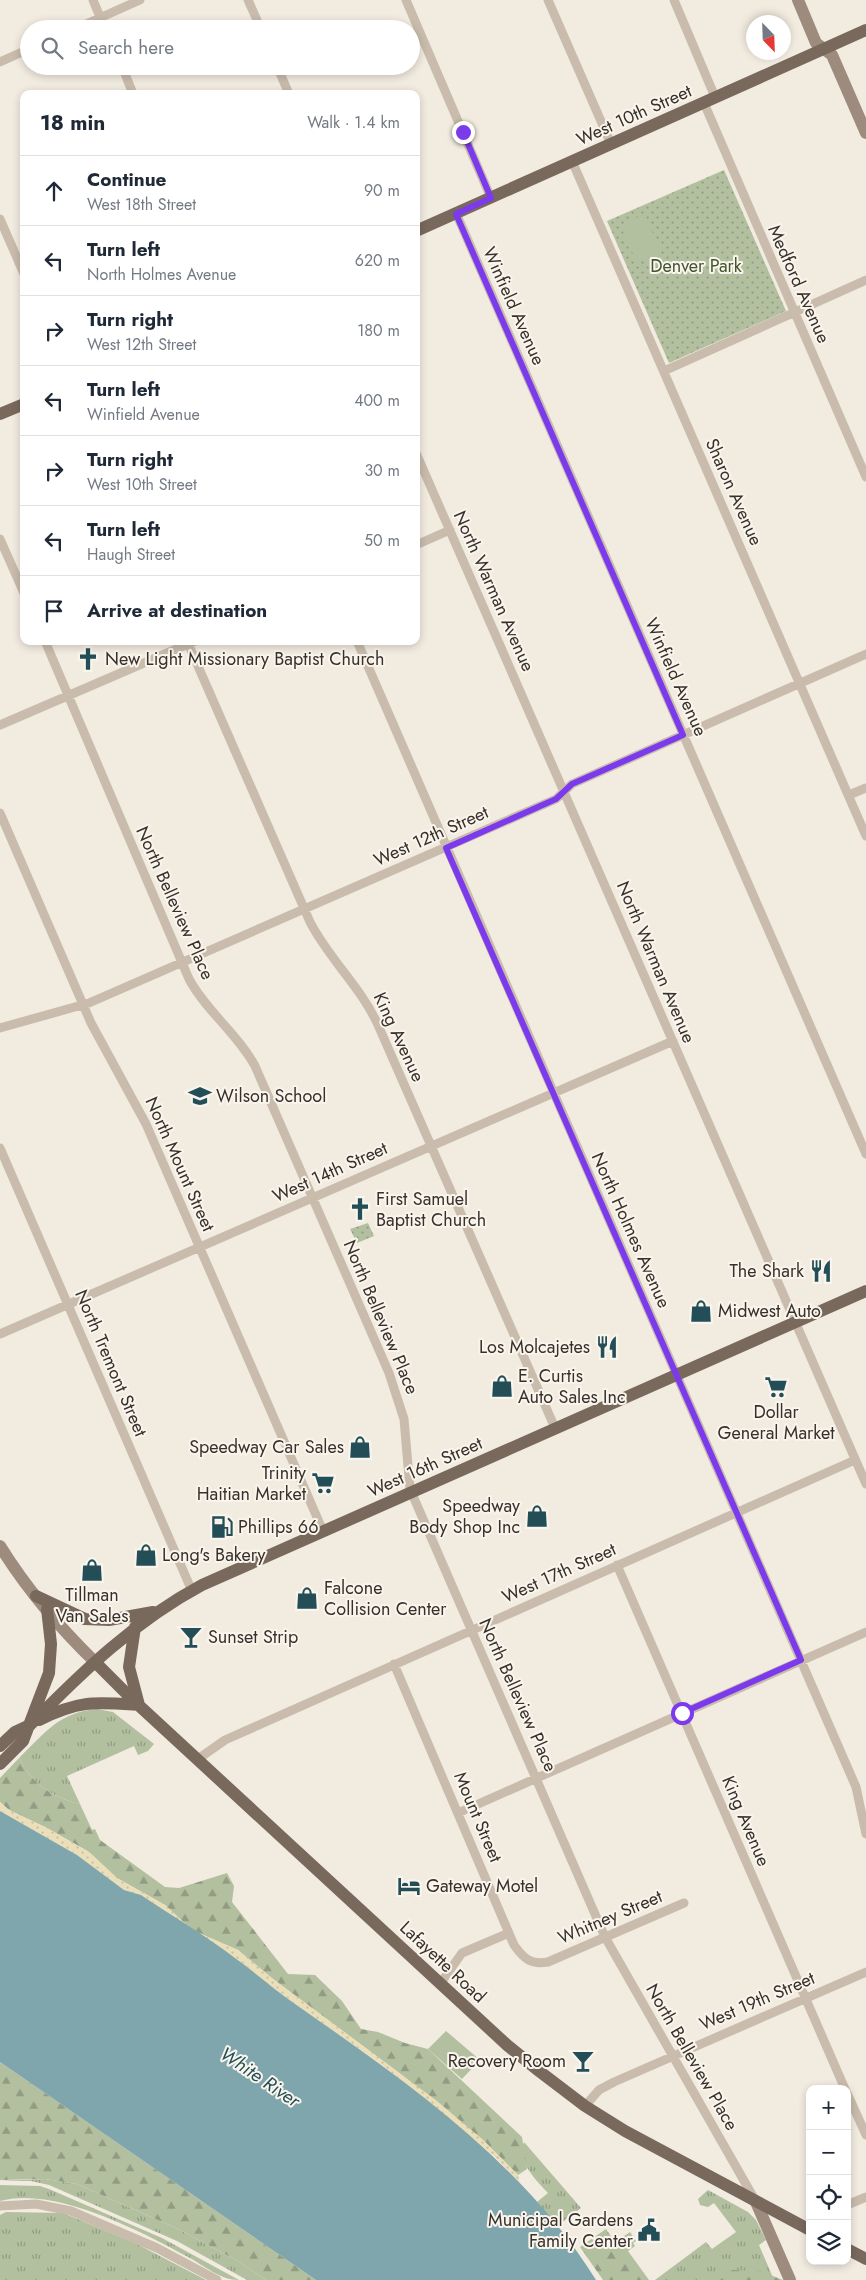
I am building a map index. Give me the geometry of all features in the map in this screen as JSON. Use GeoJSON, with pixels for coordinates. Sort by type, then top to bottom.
{"type":"FeatureCollection","features":[{"type":"Feature","properties":{"kind":"main road"},"geometry":{"type":"LineString","coordinates":[[798,0],[816,43],[833,57],[866,132]]}},
{"type":"Feature","properties":{"kind":"main road","name":"West 10th Street"},"geometry":{"type":"LineString","coordinates":[[420,229],[866,30]]}},
{"type":"Feature","properties":{"kind":"main road"},"geometry":{"type":"LineString","coordinates":[[0,414],[20,406]]}},
{"type":"Feature","properties":{"kind":"main road","name":"West 16th Street"},"geometry":{"type":"LineString","coordinates":[[3,1753],[23,1741],[30,1724],[135,1627],[192,1591],[866,1291]]}},
{"type":"Feature","properties":{"kind":"main road"},"geometry":{"type":"LineString","coordinates":[[0,1546],[47,1610],[95,1662]]}},
{"type":"Feature","properties":{"kind":"main road"},"geometry":{"type":"LineString","coordinates":[[36,1596],[85,1619],[109,1620],[158,1611]]}},
{"type":"Feature","properties":{"kind":"main road"},"geometry":{"type":"LineString","coordinates":[[30,1724],[49,1673],[52,1644],[47,1610]]}},
{"type":"Feature","properties":{"kind":"main road"},"geometry":{"type":"LineString","coordinates":[[30,1724],[63,1708],[83,1703],[139,1705],[129,1667],[135,1627]]}},
{"type":"Feature","properties":{"kind":"main road","name":"Lafayette Road"},"geometry":{"type":"LineString","coordinates":[[95,1662],[139,1705],[520,2056],[586,2106],[645,2142],[756,2202],[806,2226]]}},
{"type":"Feature","properties":{"kind":"main road"},"geometry":{"type":"LineString","coordinates":[[756,2202],[790,2280]]}},
{"type":"Feature","properties":{"kind":"main road"},"geometry":{"type":"LineString","coordinates":[[851,2252],[866,2259]]}},
{"type":"Feature","properties":{"kind":"street"},"geometry":{"type":"LineString","coordinates":[[93,0],[102,20]]}},
{"type":"Feature","properties":{"kind":"street"},"geometry":{"type":"LineString","coordinates":[[94,20],[140,0]]}},
{"type":"Feature","properties":{"kind":"street"},"geometry":{"type":"LineString","coordinates":[[248,0],[257,20]]}},
{"type":"Feature","properties":{"kind":"street"},"geometry":{"type":"LineString","coordinates":[[406,0],[415,20]]}},
{"type":"Feature","properties":{"kind":"street"},"geometry":{"type":"LineString","coordinates":[[548,0],[610,144]]}},
{"type":"Feature","properties":{"kind":"street","name":"Medford Avenue"},"geometry":{"type":"LineString","coordinates":[[674,0],[709,100],[794,313],[866,477]]}},
{"type":"Feature","properties":{"kind":"street"},"geometry":{"type":"LineString","coordinates":[[420,33],[491,198]]}},
{"type":"Feature","properties":{"kind":"street"},"geometry":{"type":"LineString","coordinates":[[0,62],[20,53]]}},
{"type":"Feature","properties":{"kind":"street"},"geometry":{"type":"LineString","coordinates":[[126,75],[132,90]]}},
{"type":"Feature","properties":{"kind":"street"},"geometry":{"type":"LineString","coordinates":[[281,75],[287,90]]}},
{"type":"Feature","properties":{"kind":"street","name":"Sharon Avenue"},"geometry":{"type":"LineString","coordinates":[[572,161],[866,836]]}},
{"type":"Feature","properties":{"kind":"street","name":"Winfield Avenue"},"geometry":{"type":"LineString","coordinates":[[456,214],[866,1154]]}},
{"type":"Feature","properties":{"kind":"street"},"geometry":{"type":"LineString","coordinates":[[0,220],[20,265]]}},
{"type":"Feature","properties":{"kind":"street"},"geometry":{"type":"LineString","coordinates":[[664,372],[866,280]]}},
{"type":"Feature","properties":{"kind":"street","name":"North Warman Avenue"},"geometry":{"type":"LineString","coordinates":[[420,462],[866,1484]]}},
{"type":"Feature","properties":{"kind":"street"},"geometry":{"type":"LineString","coordinates":[[420,543],[450,530]]}},
{"type":"Feature","properties":{"kind":"street"},"geometry":{"type":"LineString","coordinates":[[0,539],[20,584]]}},
{"type":"Feature","properties":{"kind":"street","name":"North Belleview Place"},"geometry":{"type":"LineString","coordinates":[[47,645],[182,963],[198,995],[232,1032],[251,1058],[396,1389],[404,1422],[409,1481],[412,1492],[605,1938],[756,2202]]}},
{"type":"Feature","properties":{"kind":"street"},"geometry":{"type":"LineString","coordinates":[[0,725],[183,645]]}},
{"type":"Feature","properties":{"kind":"street","name":"King Avenue"},"geometry":{"type":"LineString","coordinates":[[191,645],[304,909],[323,946],[354,983],[371,1009],[555,1428]]}},
{"type":"Feature","properties":{"kind":"street","name":"North Holmes Avenue"},"geometry":{"type":"LineString","coordinates":[[358,645],[856,1786],[866,1834]]}},
{"type":"Feature","properties":{"kind":"street","name":"West 12th Street"},"geometry":{"type":"LineString","coordinates":[[0,1028],[83,1004],[182,963],[556,799],[572,784],[866,654]]}},
{"type":"Feature","properties":{"kind":"street"},"geometry":{"type":"LineString","coordinates":[[849,795],[866,788]]}},
{"type":"Feature","properties":{"kind":"street","name":"North Mount Street"},"geometry":{"type":"LineString","coordinates":[[0,813],[83,1004],[138,1107],[324,1532]]}},
{"type":"Feature","properties":{"kind":"street","name":"West 14th Street"},"geometry":{"type":"LineString","coordinates":[[0,1334],[673,1041]]}},
{"type":"Feature","properties":{"kind":"street","name":"North Tremont Street"},"geometry":{"type":"LineString","coordinates":[[0,1148],[192,1591]]}},
{"type":"Feature","properties":{"kind":"street","name":"West 17th Street"},"geometry":{"type":"LineString","coordinates":[[198,1759],[225,1740],[855,1460]]}},
{"type":"Feature","properties":{"kind":"street","name":"King Avenue"},"geometry":{"type":"LineString","coordinates":[[617,1565],[843,2085]]}},
{"type":"Feature","properties":{"kind":"street"},"geometry":{"type":"LineString","coordinates":[[458,1812],[866,1632]]}},
{"type":"Feature","properties":{"kind":"street","name":"Mount Street"},"geometry":{"type":"LineString","coordinates":[[394,1664],[514,1945],[524,1958],[531,1962],[548,1962]]}},
{"type":"Feature","properties":{"kind":"street","name":"Whitney Street"},"geometry":{"type":"LineString","coordinates":[[548,1962],[684,1903]]}},
{"type":"Feature","properties":{"kind":"street"},"geometry":{"type":"LineString","coordinates":[[440,1984],[462,1953],[509,1933]]}},
{"type":"Feature","properties":{"kind":"street","name":"West 19th Street"},"geometry":{"type":"LineString","coordinates":[[586,2106],[604,2087],[672,2055],[866,1972]]}},
{"type":"Feature","properties":{"kind":"street"},"geometry":{"type":"LineString","coordinates":[[851,2102],[866,2135]]}},
{"type":"Feature","properties":{"kind":"street"},"geometry":{"type":"LineString","coordinates":[[851,2203],[866,2197]]}},
{"type":"Feature","properties":{"kind":"street"},"geometry":{"type":"LineString","coordinates":[[0,2206],[31,2204],[58,2207],[80,2214],[177,2258],[217,2280]]}},
{"type":"Feature","properties":{"kind":"green space","name":"Denver Park"},"geometry":{"type":"Polygon","coordinates":[[[724,170],[786,311],[669,363],[607,221],[724,170]]]}},
{"type":"Feature","properties":{"kind":"green space"},"geometry":{"type":"Polygon","coordinates":[[[645,214],[661,253],[637,263],[620,225],[645,214]]]}},
{"type":"Feature","properties":{"kind":"green space"},"geometry":{"type":"Polygon","coordinates":[[[368,1223],[374,1236],[357,1243],[350,1229],[368,1223]]]}},
{"type":"Feature","properties":{"kind":"green space"},"geometry":{"type":"Polygon","coordinates":[[[97,1709],[113,1712],[154,1744],[148,1751],[138,1755],[134,1746],[67,1776],[80,1804],[52,1794],[44,1788],[30,1775],[19,1758],[45,1732],[62,1719],[72,1714],[97,1709]]]}},
{"type":"Feature","properties":{"kind":"green space"},"geometry":{"type":"Polygon","coordinates":[[[19,1758],[30,1775],[44,1789],[61,1798],[80,1804],[92,1830],[95,1829],[100,1840],[165,1887],[179,1888],[227,1873],[234,1886],[232,1902],[288,1974],[315,1975],[342,2001],[361,2029],[378,2032],[405,2043],[428,2049],[522,2137],[527,2169],[518,2175],[483,2140],[398,2072],[273,1979],[238,1950],[192,1930],[165,1905],[117,1878],[89,1852],[47,1828],[9,1810],[0,1802],[0,1778],[19,1758]]]}},
{"type":"Feature","properties":{"kind":"green space"},"geometry":{"type":"Polygon","coordinates":[[[446,2031],[480,2060],[462,2079],[428,2049],[446,2031]]]}},
{"type":"Feature","properties":{"kind":"green space"},"geometry":{"type":"Polygon","coordinates":[[[0,2062],[316,2280],[266,2280],[236,2260],[178,2229],[77,2184],[45,2179],[0,2180],[0,2062]]]}},
{"type":"Feature","properties":{"kind":"green space"},"geometry":{"type":"Polygon","coordinates":[[[524,2142],[581,2208],[557,2226],[537,2202],[548,2193],[528,2170],[522,2149],[524,2142]]]}},
{"type":"Feature","properties":{"kind":"green space"},"geometry":{"type":"Polygon","coordinates":[[[45,2179],[77,2184],[178,2229],[236,2260],[266,2280],[247,2280],[177,2241],[49,2185],[31,2181],[0,2181],[45,2179]]]}},
{"type":"Feature","properties":{"kind":"green space"},"geometry":{"type":"Polygon","coordinates":[[[0,2185],[40,2186],[49,2189],[162,2238],[239,2280],[225,2278],[146,2235],[71,2205],[22,2198],[0,2201],[0,2185]]]}},
{"type":"Feature","properties":{"kind":"green space"},"geometry":{"type":"Polygon","coordinates":[[[708,2190],[748,2212],[756,2220],[766,2240],[759,2245],[774,2280],[655,2280],[706,2242],[712,2249],[736,2232],[714,2203],[708,2207],[700,2205],[698,2199],[708,2190]]]}},
{"type":"Feature","properties":{"kind":"green space"},"geometry":{"type":"Polygon","coordinates":[[[6,2212],[63,2213],[135,2243],[206,2280],[0,2280],[0,2215],[6,2212]]]}},
{"type":"Feature","properties":{"kind":"green space"},"geometry":{"type":"Polygon","coordinates":[[[606,2229],[615,2242],[630,2232],[636,2241],[633,2243],[635,2246],[628,2251],[649,2280],[603,2280],[580,2247],[606,2229]]]}},
{"type":"Feature","properties":{"kind":"green space"},"geometry":{"type":"Polygon","coordinates":[[[732,2270],[760,2271],[783,2280],[720,2280],[732,2270]]]}},
{"type":"Feature","properties":{"kind":"sand"},"geometry":{"type":"Polygon","coordinates":[[[0,1802],[9,1810],[47,1828],[89,1852],[117,1878],[165,1905],[188,1926],[141,1895],[124,1890],[77,1855],[0,1811],[0,1802]]]}},
{"type":"Feature","properties":{"kind":"sand"},"geometry":{"type":"Polygon","coordinates":[[[196,1932],[238,1950],[273,1979],[437,2101],[483,2140],[518,2175],[520,2183],[495,2157],[382,2065],[281,1994],[234,1957],[196,1932]]]}},
{"type":"Feature","properties":{"kind":"water","name":"White River"},"geometry":{"type":"Polygon","coordinates":[[[0,1811],[77,1855],[124,1890],[141,1895],[212,1941],[422,2096],[499,2162],[535,2199],[567,2238],[596,2280],[316,2280],[0,2062],[0,1811]]]}},
{"type":"Feature","properties":{"kind":"place","name":"New Light Missionary Baptist Church"},"geometry":{"type":"Point","coordinates":[88,659]}},
{"type":"Feature","properties":{"kind":"place","name":"Wilson School"},"geometry":{"type":"Point","coordinates":[200,1096]}},
{"type":"Feature","properties":{"kind":"place","name":"First Samuel Baptist Church"},"geometry":{"type":"Point","coordinates":[360,1209]}},
{"type":"Feature","properties":{"kind":"place","name":"The Shark"},"geometry":{"type":"Point","coordinates":[821,1271]}},
{"type":"Feature","properties":{"kind":"place","name":"Midwest Auto"},"geometry":{"type":"Point","coordinates":[701,1311]}},
{"type":"Feature","properties":{"kind":"place","name":"Los Molcajetes"},"geometry":{"type":"Point","coordinates":[607,1347]}},
{"type":"Feature","properties":{"kind":"place","name":"E. Curtis Auto Sales Inc"},"geometry":{"type":"Point","coordinates":[502,1386]}},
{"type":"Feature","properties":{"kind":"place","name":"Dollar General Market"},"geometry":{"type":"Point","coordinates":[776,1387]}},
{"type":"Feature","properties":{"kind":"place","name":"Speedway Car Sales"},"geometry":{"type":"Point","coordinates":[360,1447]}},
{"type":"Feature","properties":{"kind":"place","name":"Trinity Haitian Market"},"geometry":{"type":"Point","coordinates":[323,1483]}},
{"type":"Feature","properties":{"kind":"place","name":"Speedway Body Shop Inc"},"geometry":{"type":"Point","coordinates":[537,1516]}},
{"type":"Feature","properties":{"kind":"place","name":"Phillips 66"},"geometry":{"type":"Point","coordinates":[222,1527]}},
{"type":"Feature","properties":{"kind":"place","name":"Long's Bakery"},"geometry":{"type":"Point","coordinates":[146,1555]}},
{"type":"Feature","properties":{"kind":"place","name":"Tillman Van Sales"},"geometry":{"type":"Point","coordinates":[92,1570]}},
{"type":"Feature","properties":{"kind":"place","name":"Falcone Collision Center"},"geometry":{"type":"Point","coordinates":[307,1598]}},
{"type":"Feature","properties":{"kind":"place","name":"Sunset Strip"},"geometry":{"type":"Point","coordinates":[191,1637]}},
{"type":"Feature","properties":{"kind":"place","name":"Gateway Motel"},"geometry":{"type":"Point","coordinates":[409,1886]}},
{"type":"Feature","properties":{"kind":"place","name":"Recovery Room"},"geometry":{"type":"Point","coordinates":[583,2061]}},
{"type":"Feature","properties":{"kind":"place","name":"Municipal Gardens Family Center"},"geometry":{"type":"Point","coordinates":[649,2230]}},
{"type":"Feature","properties":{"kind":"route"},"geometry":{"type":"LineString","coordinates":[[463,132],[491,198],[456,214],[683,735],[572,784],[562,796],[446,848],[801,1660],[682,1713]]}}]}
